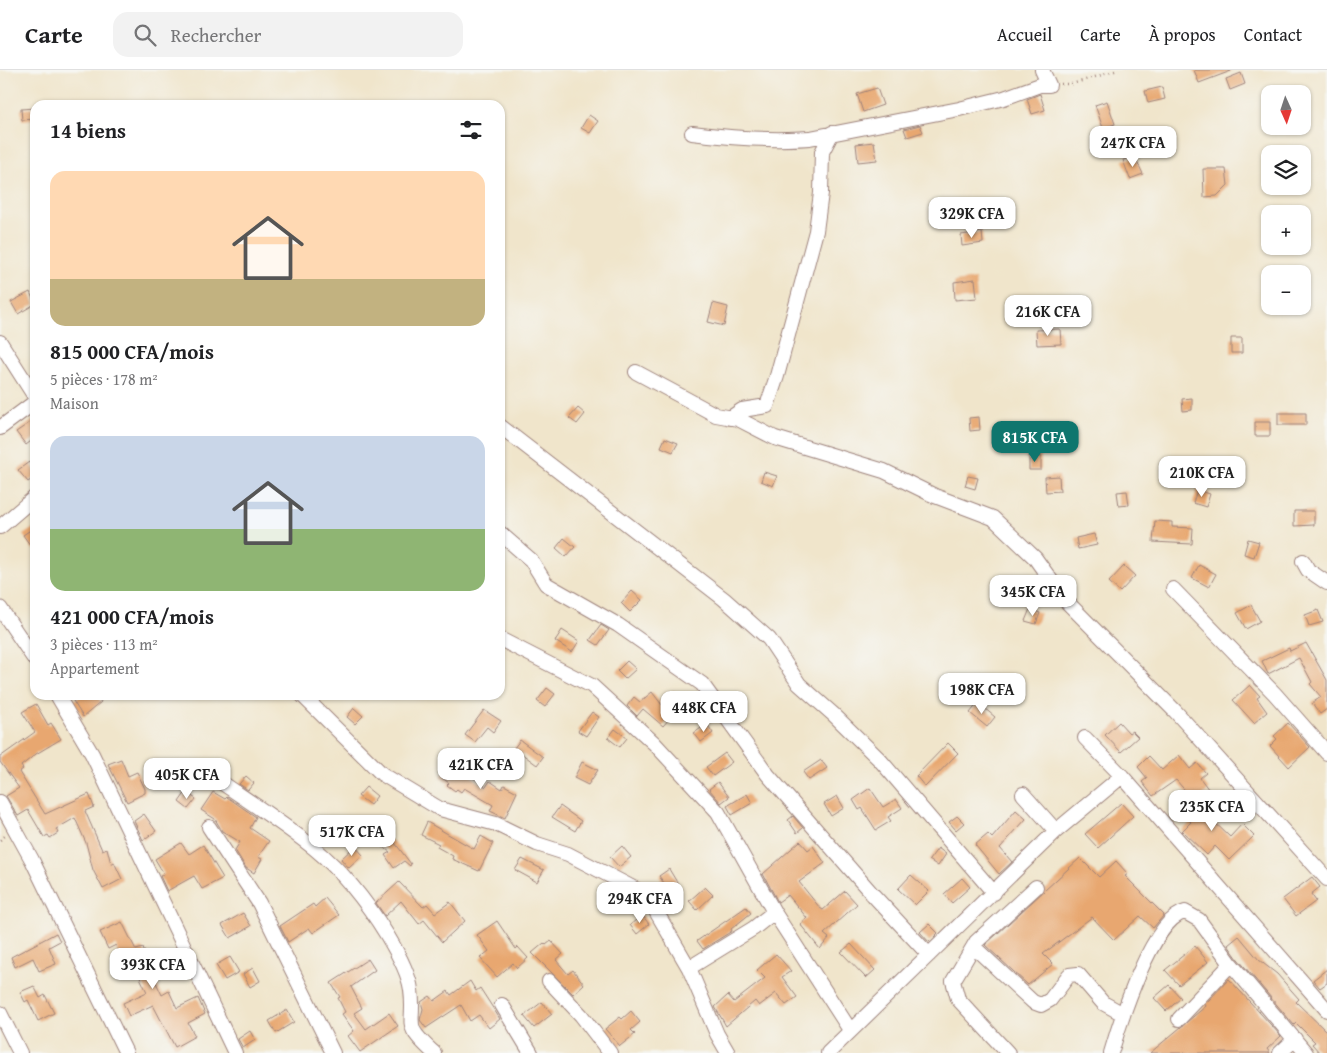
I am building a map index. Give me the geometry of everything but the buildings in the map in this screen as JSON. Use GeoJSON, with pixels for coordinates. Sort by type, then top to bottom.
{"type":"FeatureCollection","features":[{"type":"Feature","properties":{"kind":"street"},"geometry":{"type":"LineString","coordinates":[[1042,70],[1049,85]]}},
{"type":"Feature","properties":{"kind":"street"},"geometry":{"type":"LineString","coordinates":[[692,133],[725,137],[786,140],[810,138],[959,109],[1004,98],[1040,84],[1049,85]]}},
{"type":"Feature","properties":{"kind":"street"},"geometry":{"type":"LineString","coordinates":[[730,418],[742,410],[767,406],[777,376],[816,231],[821,193],[822,152],[832,133]]}},
{"type":"Feature","properties":{"kind":"street"},"geometry":{"type":"LineString","coordinates":[[0,342],[30,389]]}},
{"type":"Feature","properties":{"kind":"street"},"geometry":{"type":"LineString","coordinates":[[636,372],[716,415],[730,418],[775,438],[884,471],[935,496],[993,518],[1035,558],[1066,600],[1175,710],[1327,879]]}},
{"type":"Feature","properties":{"kind":"street"},"geometry":{"type":"LineString","coordinates":[[0,428],[30,406]]}},
{"type":"Feature","properties":{"kind":"street"},"geometry":{"type":"LineString","coordinates":[[505,430],[724,599],[769,639],[799,684],[834,714],[880,760],[994,893]]}},
{"type":"Feature","properties":{"kind":"street"},"geometry":{"type":"LineString","coordinates":[[0,526],[30,501]]}},
{"type":"Feature","properties":{"kind":"street"},"geometry":{"type":"LineString","coordinates":[[505,537],[531,560],[546,584],[618,625],[702,684],[768,775],[874,896],[930,955]]}},
{"type":"Feature","properties":{"kind":"street"},"geometry":{"type":"LineString","coordinates":[[1302,561],[1308,570],[1327,583]]}},
{"type":"Feature","properties":{"kind":"street"},"geometry":{"type":"LineString","coordinates":[[1173,589],[1275,694],[1327,753]]}},
{"type":"Feature","properties":{"kind":"street"},"geometry":{"type":"LineString","coordinates":[[0,608],[30,653]]}},
{"type":"Feature","properties":{"kind":"street"},"geometry":{"type":"LineString","coordinates":[[505,642],[592,686],[654,743],[718,812],[774,912],[850,1030]]}},
{"type":"Feature","properties":{"kind":"street"},"geometry":{"type":"LineString","coordinates":[[60,700],[92,754],[235,1053]]}},
{"type":"Feature","properties":{"kind":"street"},"geometry":{"type":"LineString","coordinates":[[307,700],[382,774],[440,809],[496,824],[537,844],[568,854],[637,890],[656,910],[689,968],[717,1034],[728,1053]]}},
{"type":"Feature","properties":{"kind":"street"},"geometry":{"type":"LineString","coordinates":[[1085,738],[1122,776],[1327,1010]]}},
{"type":"Feature","properties":{"kind":"street"},"geometry":{"type":"LineString","coordinates":[[202,769],[314,849],[349,883],[387,935],[412,991],[410,1025],[415,1035],[434,1053]]}},
{"type":"Feature","properties":{"kind":"street"},"geometry":{"type":"LineString","coordinates":[[828,1053],[1056,832],[1122,776]]}},
{"type":"Feature","properties":{"kind":"street"},"geometry":{"type":"LineString","coordinates":[[1023,794],[1056,832]]}},
{"type":"Feature","properties":{"kind":"street"},"geometry":{"type":"LineString","coordinates":[[0,802],[32,860],[126,1053]]}},
{"type":"Feature","properties":{"kind":"street"},"geometry":{"type":"LineString","coordinates":[[209,827],[259,903],[333,1053]]}},
{"type":"Feature","properties":{"kind":"street"},"geometry":{"type":"LineString","coordinates":[[1008,1053],[958,999],[953,981],[974,946],[1036,887]]}},
{"type":"Feature","properties":{"kind":"street"},"geometry":{"type":"LineString","coordinates":[[689,968],[754,928],[774,912]]}},
{"type":"Feature","properties":{"kind":"street"},"geometry":{"type":"LineString","coordinates":[[1111,1053],[1122,1014],[1153,943],[1176,914],[1185,912],[1199,920],[1231,964],[1306,1053]]}},
{"type":"Feature","properties":{"kind":"street"},"geometry":{"type":"LineString","coordinates":[[974,946],[1033,1002],[1041,1004],[1050,1000],[1069,975],[1078,974],[1103,1003],[1122,1014]]}},
{"type":"Feature","properties":{"kind":"street"},"geometry":{"type":"LineString","coordinates":[[1179,1020],[1231,964]]}},
{"type":"Feature","properties":{"kind":"street"},"geometry":{"type":"LineString","coordinates":[[549,981],[581,1015],[610,1053]]}},
{"type":"Feature","properties":{"kind":"street"},"geometry":{"type":"LineString","coordinates":[[502,1005],[531,1053]]}},
{"type":"Feature","properties":{"kind":"street"},"geometry":{"type":"LineString","coordinates":[[0,1013],[20,1053]]}},
{"type":"Feature","properties":{"kind":"street"},"geometry":{"type":"LineString","coordinates":[[1280,1053],[1295,1040]]}},
{"type":"Feature","properties":{"kind":"path"},"geometry":{"type":"LineString","coordinates":[[1049,85],[1072,84],[1118,70]]}}]}
